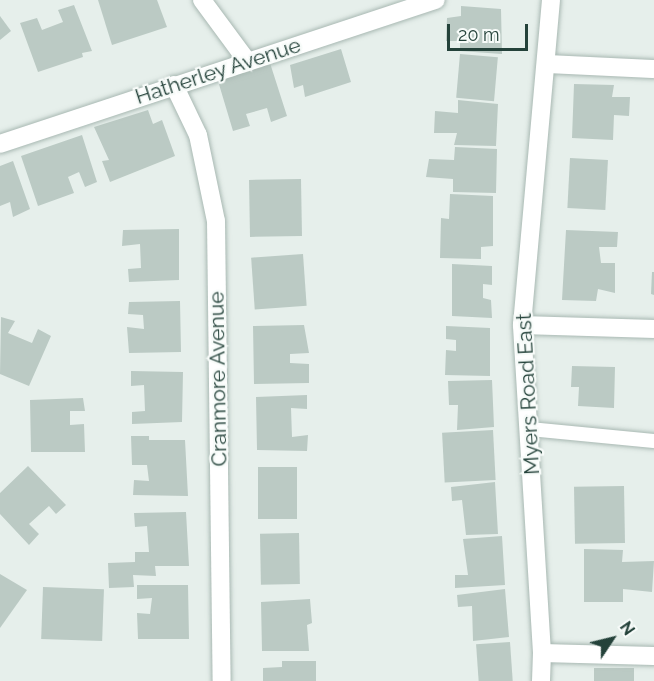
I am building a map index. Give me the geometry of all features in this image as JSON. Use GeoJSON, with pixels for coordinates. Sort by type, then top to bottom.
{"type":"FeatureCollection","features":[{"type":"Feature","properties":{"kind":"street"},"geometry":{"type":"LineString","coordinates":[[202,0],[247,61]]}},
{"type":"Feature","properties":{"kind":"street","name":"Hatherley Avenue"},"geometry":{"type":"LineString","coordinates":[[0,144],[436,0]]}},
{"type":"Feature","properties":{"kind":"street","name":"Myers Road East"},"geometry":{"type":"LineString","coordinates":[[541,681],[542,653],[522,325],[551,0]]}},
{"type":"Feature","properties":{"kind":"street"},"geometry":{"type":"LineString","coordinates":[[546,64],[654,69]]}},
{"type":"Feature","properties":{"kind":"street","name":"Cranmore Avenue"},"geometry":{"type":"LineString","coordinates":[[174,85],[198,135],[216,221],[222,681]]}},
{"type":"Feature","properties":{"kind":"street"},"geometry":{"type":"LineString","coordinates":[[522,325],[654,329]]}},
{"type":"Feature","properties":{"kind":"street"},"geometry":{"type":"LineString","coordinates":[[542,653],[654,656]]}},
{"type":"Feature","properties":{"kind":"lane"},"geometry":{"type":"LineString","coordinates":[[529,429],[654,441]]}},
{"type":"Feature","properties":{"kind":"building"},"geometry":{"type":"Polygon","coordinates":[[[98,0],[157,0],[167,27],[112,45],[98,0]]]}},
{"type":"Feature","properties":{"kind":"building"},"geometry":{"type":"Polygon","coordinates":[[[74,5],[92,51],[82,53],[83,57],[38,72],[20,23],[37,18],[42,30],[63,22],[58,10],[74,5]]]}},
{"type":"Feature","properties":{"kind":"building"},"geometry":{"type":"Polygon","coordinates":[[[461,6],[501,9],[502,54],[460,51],[460,41],[446,41],[447,18],[461,16],[461,6]]]}},
{"type":"Feature","properties":{"kind":"building"},"geometry":{"type":"Polygon","coordinates":[[[0,16],[11,31],[0,40],[0,16]]]}},
{"type":"Feature","properties":{"kind":"building"},"geometry":{"type":"Polygon","coordinates":[[[341,49],[351,82],[305,97],[303,85],[294,88],[290,65],[341,49]]]}},
{"type":"Feature","properties":{"kind":"building"},"geometry":{"type":"Polygon","coordinates":[[[460,54],[498,57],[494,101],[456,98],[460,54]]]}},
{"type":"Feature","properties":{"kind":"building"},"geometry":{"type":"Polygon","coordinates":[[[270,63],[287,116],[271,122],[267,108],[246,114],[250,126],[233,131],[218,81],[270,63]]]}},
{"type":"Feature","properties":{"kind":"building"},"geometry":{"type":"Polygon","coordinates":[[[574,84],[614,85],[612,97],[630,97],[629,116],[614,115],[613,140],[572,138],[574,84]]]}},
{"type":"Feature","properties":{"kind":"building"},"geometry":{"type":"Polygon","coordinates":[[[458,100],[498,104],[496,146],[454,145],[457,133],[434,133],[435,111],[458,113],[458,100]]]}},
{"type":"Feature","properties":{"kind":"building"},"geometry":{"type":"Polygon","coordinates":[[[148,110],[153,124],[162,120],[175,156],[110,182],[102,161],[109,160],[94,127],[148,110]]]}},
{"type":"Feature","properties":{"kind":"building"},"geometry":{"type":"Polygon","coordinates":[[[82,135],[97,182],[85,187],[79,172],[68,177],[74,193],[38,206],[21,156],[82,135]]]}},
{"type":"Feature","properties":{"kind":"building"},"geometry":{"type":"Polygon","coordinates":[[[455,147],[497,149],[496,193],[453,192],[453,179],[426,177],[429,159],[454,160],[455,147]]]}},
{"type":"Feature","properties":{"kind":"building"},"geometry":{"type":"Polygon","coordinates":[[[570,158],[608,160],[605,210],[567,208],[570,158]]]}},
{"type":"Feature","properties":{"kind":"building"},"geometry":{"type":"Polygon","coordinates":[[[13,161],[30,209],[13,217],[10,202],[0,206],[0,166],[13,161]]]}},
{"type":"Feature","properties":{"kind":"building"},"geometry":{"type":"Polygon","coordinates":[[[301,179],[302,236],[250,237],[249,180],[301,179]]]}},
{"type":"Feature","properties":{"kind":"building"},"geometry":{"type":"Polygon","coordinates":[[[450,194],[493,196],[493,246],[481,247],[481,259],[440,258],[441,218],[449,219],[450,194]]]}},
{"type":"Feature","properties":{"kind":"building"},"geometry":{"type":"Polygon","coordinates":[[[179,229],[179,280],[129,282],[128,269],[141,268],[140,244],[122,246],[123,230],[179,229]]]}},
{"type":"Feature","properties":{"kind":"building"},"geometry":{"type":"Polygon","coordinates":[[[566,230],[618,232],[617,247],[599,247],[601,263],[615,263],[615,293],[598,289],[596,301],[562,300],[566,230]]]}},
{"type":"Feature","properties":{"kind":"building"},"geometry":{"type":"Polygon","coordinates":[[[303,254],[307,306],[255,310],[251,258],[303,254]]]}},
{"type":"Feature","properties":{"kind":"building"},"geometry":{"type":"Polygon","coordinates":[[[452,264],[492,266],[492,285],[483,284],[483,298],[491,300],[492,318],[452,316],[452,264]]]}},
{"type":"Feature","properties":{"kind":"building"},"geometry":{"type":"Polygon","coordinates":[[[652,272],[654,272],[654,295],[651,294],[652,272]]]}},
{"type":"Feature","properties":{"kind":"building"},"geometry":{"type":"Polygon","coordinates":[[[180,301],[181,352],[129,353],[127,327],[144,329],[143,315],[128,314],[129,302],[180,301]]]}},
{"type":"Feature","properties":{"kind":"building"},"geometry":{"type":"Polygon","coordinates":[[[1,317],[15,321],[8,333],[32,343],[38,329],[51,336],[29,386],[0,374],[1,317]]]}},
{"type":"Feature","properties":{"kind":"building"},"geometry":{"type":"Polygon","coordinates":[[[304,325],[309,353],[290,354],[290,363],[309,364],[309,383],[254,384],[253,326],[304,325]]]}},
{"type":"Feature","properties":{"kind":"building"},"geometry":{"type":"Polygon","coordinates":[[[446,326],[490,328],[490,376],[445,375],[446,350],[456,351],[456,340],[446,339],[446,326]]]}},
{"type":"Feature","properties":{"kind":"building"},"geometry":{"type":"Polygon","coordinates":[[[572,366],[615,367],[614,408],[578,406],[579,387],[571,387],[572,366]]]}},
{"type":"Feature","properties":{"kind":"building"},"geometry":{"type":"Polygon","coordinates":[[[131,371],[183,372],[182,422],[132,424],[132,412],[145,411],[144,385],[131,386],[131,371]]]}},
{"type":"Feature","properties":{"kind":"building"},"geometry":{"type":"Polygon","coordinates":[[[492,380],[494,427],[457,430],[458,405],[449,405],[448,381],[492,380]]]}},
{"type":"Feature","properties":{"kind":"building"},"geometry":{"type":"Polygon","coordinates":[[[307,395],[307,409],[291,408],[292,437],[308,435],[307,451],[257,450],[256,397],[307,395]]]}},
{"type":"Feature","properties":{"kind":"building"},"geometry":{"type":"Polygon","coordinates":[[[83,398],[85,411],[70,411],[70,425],[84,424],[85,452],[31,452],[30,400],[83,398]]]}},
{"type":"Feature","properties":{"kind":"building"},"geometry":{"type":"Polygon","coordinates":[[[493,430],[496,480],[445,483],[442,433],[493,430]]]}},
{"type":"Feature","properties":{"kind":"building"},"geometry":{"type":"Polygon","coordinates":[[[131,436],[149,436],[149,440],[185,440],[188,496],[133,495],[134,480],[149,481],[147,465],[132,465],[131,436]]]}},
{"type":"Feature","properties":{"kind":"building"},"geometry":{"type":"Polygon","coordinates":[[[28,466],[66,505],[56,514],[49,506],[29,524],[39,534],[29,545],[0,514],[0,493],[28,466]]]}},
{"type":"Feature","properties":{"kind":"building"},"geometry":{"type":"Polygon","coordinates":[[[258,467],[297,467],[297,519],[258,519],[258,467]]]}},
{"type":"Feature","properties":{"kind":"building"},"geometry":{"type":"Polygon","coordinates":[[[495,482],[498,534],[466,535],[462,500],[452,501],[451,487],[495,482]]]}},
{"type":"Feature","properties":{"kind":"building"},"geometry":{"type":"Polygon","coordinates":[[[624,486],[625,543],[575,544],[574,487],[624,486]]]}},
{"type":"Feature","properties":{"kind":"building"},"geometry":{"type":"Polygon","coordinates":[[[186,512],[189,566],[155,566],[156,576],[133,575],[134,587],[109,588],[108,563],[135,562],[135,552],[149,552],[147,526],[135,527],[134,513],[186,512]]]}},
{"type":"Feature","properties":{"kind":"building"},"geometry":{"type":"Polygon","coordinates":[[[299,533],[300,584],[261,585],[260,534],[299,533]]]}},
{"type":"Feature","properties":{"kind":"building"},"geometry":{"type":"Polygon","coordinates":[[[502,536],[505,585],[455,588],[455,575],[468,575],[463,539],[502,536]]]}},
{"type":"Feature","properties":{"kind":"building"},"geometry":{"type":"Polygon","coordinates":[[[584,549],[623,550],[622,562],[654,561],[652,592],[623,589],[623,602],[584,602],[584,549]]]}},
{"type":"Feature","properties":{"kind":"building"},"geometry":{"type":"Polygon","coordinates":[[[0,574],[27,590],[0,628],[0,574]]]}},
{"type":"Feature","properties":{"kind":"building"},"geometry":{"type":"Polygon","coordinates":[[[137,585],[188,585],[189,639],[138,639],[137,613],[150,614],[152,598],[137,599],[137,585]]]}},
{"type":"Feature","properties":{"kind":"building"},"geometry":{"type":"Polygon","coordinates":[[[43,587],[104,589],[102,641],[41,639],[43,587]]]}},
{"type":"Feature","properties":{"kind":"building"},"geometry":{"type":"Polygon","coordinates":[[[505,589],[509,637],[473,641],[472,606],[458,607],[457,595],[505,589]]]}},
{"type":"Feature","properties":{"kind":"building"},"geometry":{"type":"Polygon","coordinates":[[[310,599],[312,623],[307,625],[309,651],[262,651],[261,602],[310,599]]]}},
{"type":"Feature","properties":{"kind":"building"},"geometry":{"type":"Polygon","coordinates":[[[510,642],[513,681],[479,681],[476,644],[510,642]]]}},
{"type":"Feature","properties":{"kind":"building"},"geometry":{"type":"Polygon","coordinates":[[[282,661],[316,661],[316,681],[263,681],[263,668],[282,667],[282,661]]]}},
{"type":"Feature","properties":{"kind":"building"},"geometry":{"type":"Polygon","coordinates":[[[594,668],[634,668],[634,681],[594,681],[594,668]]]}}]}
